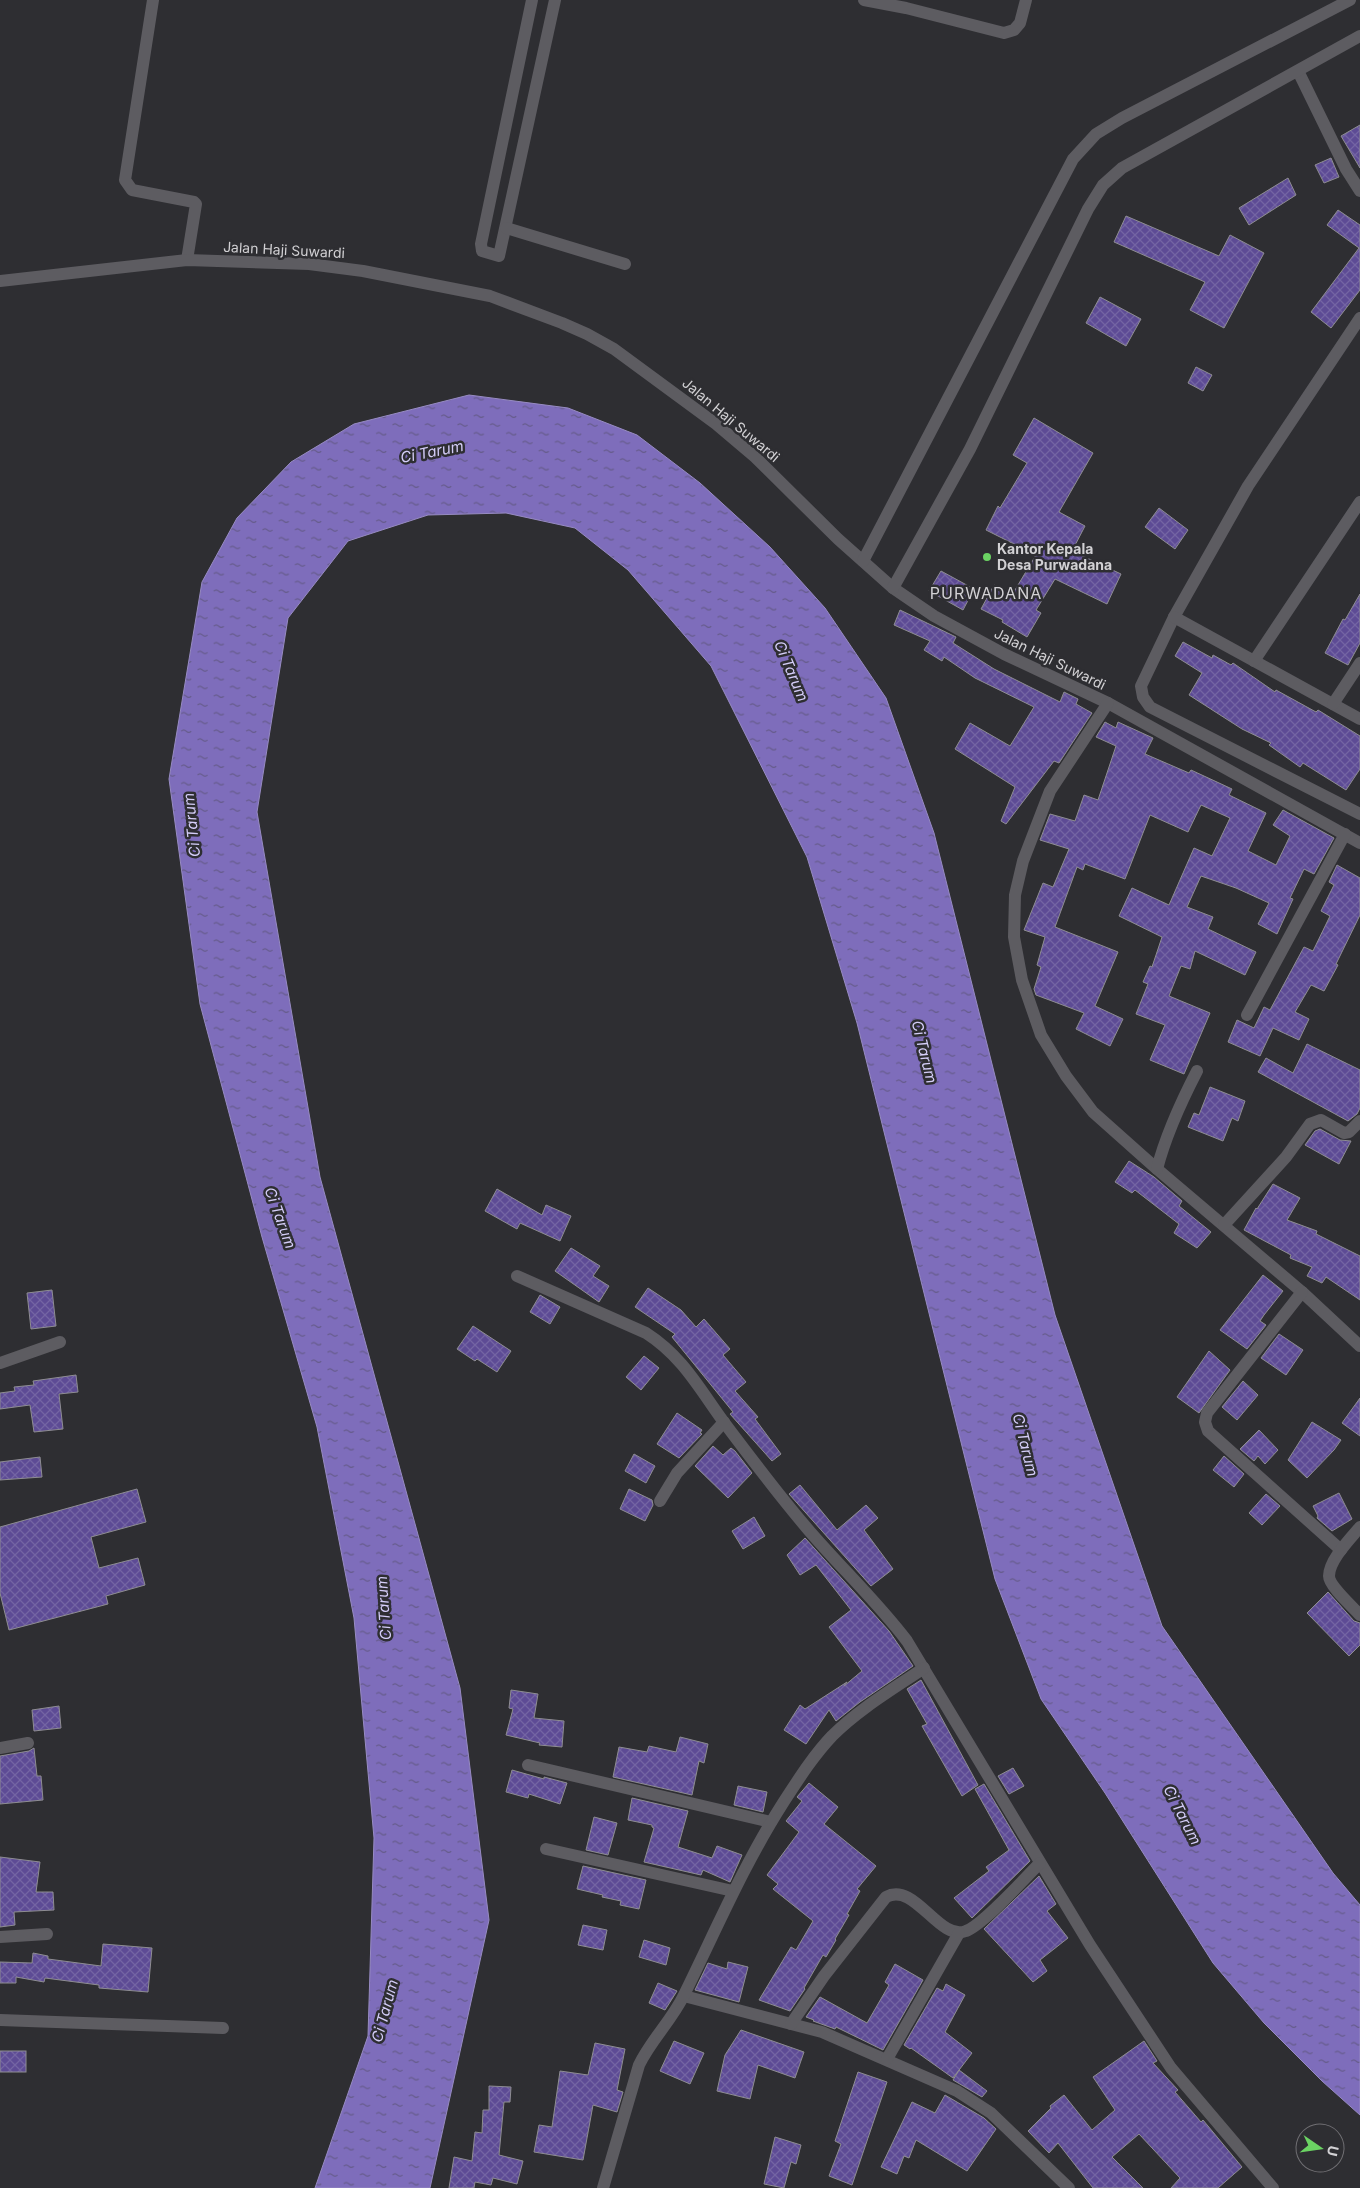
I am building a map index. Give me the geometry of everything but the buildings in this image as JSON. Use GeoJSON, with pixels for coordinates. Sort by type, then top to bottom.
{"type":"FeatureCollection","features":[{"type":"Feature","properties":{"kind":"street"},"geometry":{"type":"LineString","coordinates":[[154,0],[125,180],[132,190],[194,202],[196,204],[187,260]]}},
{"type":"Feature","properties":{"kind":"street"},"geometry":{"type":"LineString","coordinates":[[532,0],[481,244],[482,251],[499,256],[555,0]]}},
{"type":"Feature","properties":{"kind":"street"},"geometry":{"type":"LineString","coordinates":[[864,0],[907,4],[1004,33],[1014,30],[1020,23],[1026,0]]}},
{"type":"Feature","properties":{"kind":"street"},"geometry":{"type":"LineString","coordinates":[[863,561],[1073,159],[1096,134],[1122,118],[1350,0]]}},
{"type":"Feature","properties":{"kind":"street"},"geometry":{"type":"LineString","coordinates":[[893,588],[970,449],[1088,209],[1103,185],[1122,168],[1360,36]]}},
{"type":"Feature","properties":{"kind":"street"},"geometry":{"type":"LineString","coordinates":[[1298,71],[1346,169],[1359,186]]}},
{"type":"Feature","properties":{"kind":"street"},"geometry":{"type":"LineString","coordinates":[[506,228],[625,264]]}},
{"type":"Feature","properties":{"kind":"street","name":"Jalan Haji Suwardi"},"geometry":{"type":"LineString","coordinates":[[0,281],[187,260],[309,264],[363,270],[490,296],[588,334],[642,368],[716,424],[754,457],[893,588],[934,616],[967,635],[1108,703],[1360,843]]}},
{"type":"Feature","properties":{"kind":"street"},"geometry":{"type":"LineString","coordinates":[[1359,320],[1248,486],[1174,617],[1142,686],[1143,697],[1150,706],[1360,814]]}},
{"type":"Feature","properties":{"kind":"street"},"geometry":{"type":"LineString","coordinates":[[1254,661],[1360,502]]}},
{"type":"Feature","properties":{"kind":"street"},"geometry":{"type":"LineString","coordinates":[[1174,617],[1360,719]]}},
{"type":"Feature","properties":{"kind":"street"},"geometry":{"type":"LineString","coordinates":[[1333,704],[1360,663]]}},
{"type":"Feature","properties":{"kind":"street"},"geometry":{"type":"LineString","coordinates":[[1108,703],[1050,791],[1023,861],[1015,895],[1014,937],[1022,980],[1038,1026],[1066,1076],[1093,1112],[1302,1292],[1360,1346]]}},
{"type":"Feature","properties":{"kind":"street"},"geometry":{"type":"LineString","coordinates":[[1247,1015],[1345,834]]}},
{"type":"Feature","properties":{"kind":"street"},"geometry":{"type":"LineString","coordinates":[[1157,1169],[1170,1130],[1197,1070]]}},
{"type":"Feature","properties":{"kind":"street"},"geometry":{"type":"LineString","coordinates":[[1224,1225],[1286,1157],[1310,1124],[1321,1120],[1346,1133],[1360,1121]]}},
{"type":"Feature","properties":{"kind":"street"},"geometry":{"type":"LineString","coordinates":[[517,1276],[615,1318],[662,1344],[680,1360],[724,1422],[806,1527],[882,1608],[907,1640],[1040,1864],[1170,2068],[1273,2188]]}},
{"type":"Feature","properties":{"kind":"street"},"geometry":{"type":"LineString","coordinates":[[1302,1292],[1207,1413],[1205,1422],[1208,1431],[1341,1550]]}},
{"type":"Feature","properties":{"kind":"street"},"geometry":{"type":"LineString","coordinates":[[0,1363],[60,1342]]}},
{"type":"Feature","properties":{"kind":"street"},"geometry":{"type":"LineString","coordinates":[[660,1501],[677,1473],[724,1422]]}},
{"type":"Feature","properties":{"kind":"street"},"geometry":{"type":"LineString","coordinates":[[1360,1527],[1341,1550],[1331,1566],[1328,1577],[1360,1615]]}},
{"type":"Feature","properties":{"kind":"street"},"geometry":{"type":"LineString","coordinates":[[603,2188],[639,2065],[648,2047],[684,1996],[733,1891],[771,1822],[796,1782],[833,1736],[855,1716],[924,1668]]}},
{"type":"Feature","properties":{"kind":"street"},"geometry":{"type":"LineString","coordinates":[[0,1748],[28,1743]]}},
{"type":"Feature","properties":{"kind":"street"},"geometry":{"type":"LineString","coordinates":[[528,1765],[771,1822]]}},
{"type":"Feature","properties":{"kind":"street"},"geometry":{"type":"LineString","coordinates":[[546,1849],[733,1891]]}},
{"type":"Feature","properties":{"kind":"street"},"geometry":{"type":"LineString","coordinates":[[791,2024],[824,1976],[886,1897],[892,1894],[905,1896],[945,1927],[959,1933],[966,1931],[983,1919],[1040,1864]]}},
{"type":"Feature","properties":{"kind":"street"},"geometry":{"type":"LineString","coordinates":[[886,2059],[959,1933]]}},
{"type":"Feature","properties":{"kind":"street"},"geometry":{"type":"LineString","coordinates":[[0,1937],[47,1934]]}},
{"type":"Feature","properties":{"kind":"street"},"geometry":{"type":"LineString","coordinates":[[684,1996],[822,2032],[974,2100],[991,2113],[1069,2188]]}},
{"type":"Feature","properties":{"kind":"street"},"geometry":{"type":"LineString","coordinates":[[0,2020],[223,2028]]}},
{"type":"Feature","properties":{"kind":"water","name":"Ci Tarum"},"geometry":{"type":"Polygon","coordinates":[[[469,395],[568,408],[637,435],[700,483],[770,547],[825,608],[886,698],[934,833],[1055,1315],[1162,1626],[1333,1873],[1360,1905],[1360,2115],[1322,2081],[1264,2023],[1213,1963],[1105,1793],[1041,1699],[995,1579],[857,1023],[807,857],[711,666],[628,570],[575,528],[506,513],[428,515],[348,541],[288,618],[257,812],[320,1177],[460,1688],[489,1920],[430,2188],[315,2188],[368,2036],[374,1838],[354,1618],[317,1427],[262,1237],[200,1004],[169,779],[202,582],[237,518],[291,462],[354,424],[469,395]]]}},
{"type":"Feature","properties":{"kind":"place","name":"Kantor Kepala Desa Purwadana"},"geometry":{"type":"Point","coordinates":[987,557]}},
{"type":"Feature","properties":{"kind":"district","name":"PURWADANA"},"geometry":{"type":"Point","coordinates":[986,593]}}]}
